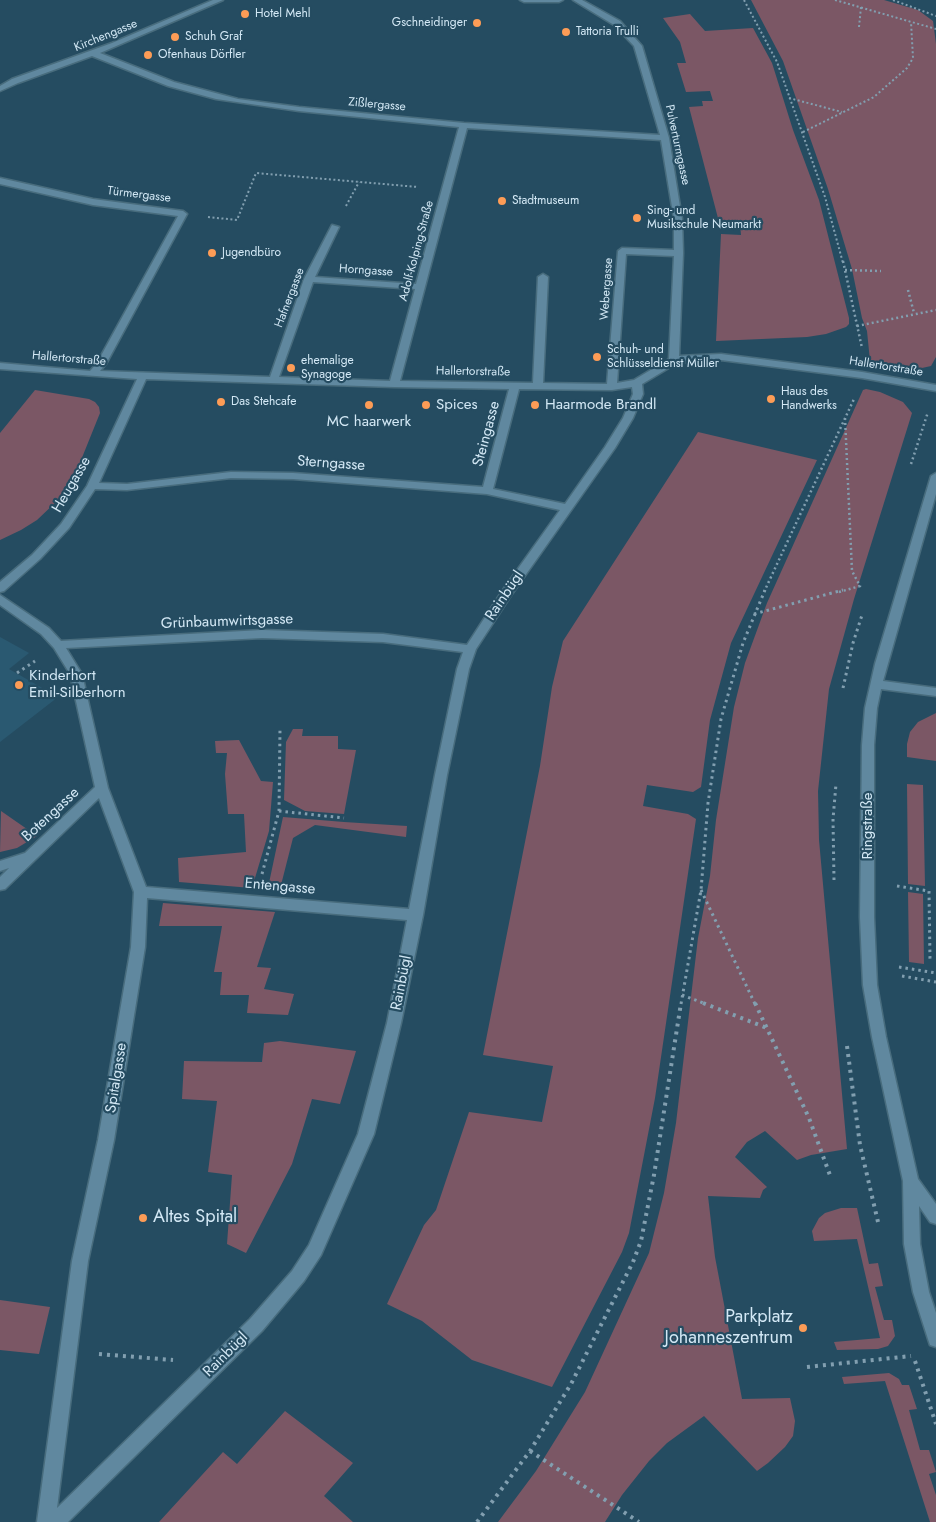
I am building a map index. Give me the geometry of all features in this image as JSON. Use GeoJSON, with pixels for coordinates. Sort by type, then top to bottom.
{"type":"FeatureCollection","features":[{"type":"Feature","properties":{"kind":"street","name":"Kirchengasse"},"geometry":{"type":"LineString","coordinates":[[0,89],[21,78],[94,54],[220,0]]}},
{"type":"Feature","properties":{"kind":"street"},"geometry":{"type":"LineString","coordinates":[[524,0],[559,0]]}},
{"type":"Feature","properties":{"kind":"street","name":"Pulverturmgasse"},"geometry":{"type":"LineString","coordinates":[[577,0],[617,23],[628,32],[638,46],[665,138],[678,219],[680,253],[674,360]]}},
{"type":"Feature","properties":{"kind":"street","name":"Zißlergasse"},"geometry":{"type":"LineString","coordinates":[[94,54],[172,84],[216,97],[299,109],[464,125],[665,138]]}},
{"type":"Feature","properties":{"kind":"street","name":"Adolf-Kolping-Straße"},"geometry":{"type":"LineString","coordinates":[[394,384],[464,125]]}},
{"type":"Feature","properties":{"kind":"street","name":"Türmergasse"},"geometry":{"type":"LineString","coordinates":[[0,181],[93,202],[183,214],[101,364],[92,374]]}},
{"type":"Feature","properties":{"kind":"street","name":"Hafnergasse"},"geometry":{"type":"LineString","coordinates":[[274,379],[309,279],[335,227]]}},
{"type":"Feature","properties":{"kind":"street","name":"Webergasse"},"geometry":{"type":"LineString","coordinates":[[612,387],[622,251],[680,253]]}},
{"type":"Feature","properties":{"kind":"street"},"geometry":{"type":"LineString","coordinates":[[538,386],[543,277]]}},
{"type":"Feature","properties":{"kind":"street","name":"Horngasse"},"geometry":{"type":"LineString","coordinates":[[309,279],[420,287]]}},
{"type":"Feature","properties":{"kind":"street","name":"Hallertorstraße"},"geometry":{"type":"LineString","coordinates":[[0,366],[92,374],[143,376],[394,384],[612,387],[637,383],[674,360],[696,357],[771,362],[936,388]]}},
{"type":"Feature","properties":{"kind":"street","name":"Heugasse"},"geometry":{"type":"LineString","coordinates":[[0,588],[52,541],[65,526],[92,486],[143,376]]}},
{"type":"Feature","properties":{"kind":"street","name":"Rainbügl"},"geometry":{"type":"LineString","coordinates":[[55,1522],[218,1364],[282,1296],[315,1250],[366,1134],[394,1023],[416,916],[446,749],[463,669],[470,649],[506,594],[591,476],[628,418],[638,394],[637,383]]}},
{"type":"Feature","properties":{"kind":"street","name":"Steingasse"},"geometry":{"type":"LineString","coordinates":[[487,491],[515,385]]}},
{"type":"Feature","properties":{"kind":"street","name":"Sterngasse"},"geometry":{"type":"LineString","coordinates":[[92,486],[127,487],[230,475],[293,476],[487,491],[567,508]]}},
{"type":"Feature","properties":{"kind":"street","name":"Ringstraße"},"geometry":{"type":"LineString","coordinates":[[936,476],[876,684],[868,745],[867,917],[870,985],[886,1074],[911,1181],[912,1244],[921,1292],[936,1339]]}},
{"type":"Feature","properties":{"kind":"street"},"geometry":{"type":"LineString","coordinates":[[0,598],[30,619],[58,645]]}},
{"type":"Feature","properties":{"kind":"street","name":"Grünbaumwirtsgasse"},"geometry":{"type":"LineString","coordinates":[[58,645],[262,634],[383,638],[470,649]]}},
{"type":"Feature","properties":{"kind":"street","name":"Spitalgasse"},"geometry":{"type":"LineString","coordinates":[[46,1522],[80,1261],[108,1131],[138,947],[141,892],[102,788],[76,674],[58,645]]}},
{"type":"Feature","properties":{"kind":"street"},"geometry":{"type":"LineString","coordinates":[[876,684],[936,692]]}},
{"type":"Feature","properties":{"kind":"street","name":"Botengasse"},"geometry":{"type":"LineString","coordinates":[[0,885],[102,788]]}},
{"type":"Feature","properties":{"kind":"street"},"geometry":{"type":"LineString","coordinates":[[0,866],[30,857]]}},
{"type":"Feature","properties":{"kind":"street","name":"Entengasse"},"geometry":{"type":"LineString","coordinates":[[141,892],[416,916]]}},
{"type":"Feature","properties":{"kind":"street","name":"Ringstraße"},"geometry":{"type":"LineString","coordinates":[[911,1181],[936,1217]]}},
{"type":"Feature","properties":{"kind":"path"},"geometry":{"type":"LineString","coordinates":[[744,0],[777,62],[825,197],[845,270],[862,349]]}},
{"type":"Feature","properties":{"kind":"path"},"geometry":{"type":"LineString","coordinates":[[835,0],[936,29]]}},
{"type":"Feature","properties":{"kind":"path"},"geometry":{"type":"LineString","coordinates":[[893,0],[936,16]]}},
{"type":"Feature","properties":{"kind":"path"},"geometry":{"type":"LineString","coordinates":[[859,26],[861,8]]}},
{"type":"Feature","properties":{"kind":"path"},"geometry":{"type":"LineString","coordinates":[[802,132],[866,102],[882,91],[911,63],[913,58],[911,22]]}},
{"type":"Feature","properties":{"kind":"path"},"geometry":{"type":"LineString","coordinates":[[789,98],[843,112]]}},
{"type":"Feature","properties":{"kind":"path"},"geometry":{"type":"LineString","coordinates":[[183,214],[237,220],[256,173],[446,189]]}},
{"type":"Feature","properties":{"kind":"path"},"geometry":{"type":"LineString","coordinates":[[845,270],[881,271]]}},
{"type":"Feature","properties":{"kind":"path"},"geometry":{"type":"LineString","coordinates":[[908,290],[914,313]]}},
{"type":"Feature","properties":{"kind":"path"},"geometry":{"type":"LineString","coordinates":[[858,326],[936,310]]}},
{"type":"Feature","properties":{"kind":"path"},"geometry":{"type":"LineString","coordinates":[[477,1522],[530,1451],[570,1384],[633,1262],[640,1241],[654,1175],[682,995],[701,890],[708,803],[721,719],[743,643],[754,614],[854,400]]}},
{"type":"Feature","properties":{"kind":"path"},"geometry":{"type":"LineString","coordinates":[[754,614],[860,586],[852,566],[845,418]]}},
{"type":"Feature","properties":{"kind":"path"},"geometry":{"type":"LineString","coordinates":[[17,673],[40,657]]}},
{"type":"Feature","properties":{"kind":"path"},"geometry":{"type":"LineString","coordinates":[[253,901],[268,857],[279,811],[280,729]]}},
{"type":"Feature","properties":{"kind":"path"},"geometry":{"type":"LineString","coordinates":[[279,811],[344,818]]}},
{"type":"Feature","properties":{"kind":"path"},"geometry":{"type":"LineString","coordinates":[[894,886],[929,891],[930,960]]}},
{"type":"Feature","properties":{"kind":"path"},"geometry":{"type":"LineString","coordinates":[[701,890],[809,1118],[831,1178]]}},
{"type":"Feature","properties":{"kind":"path"},"geometry":{"type":"LineString","coordinates":[[908,968],[936,973]]}},
{"type":"Feature","properties":{"kind":"path"},"geometry":{"type":"LineString","coordinates":[[902,976],[936,982]]}},
{"type":"Feature","properties":{"kind":"path"},"geometry":{"type":"LineString","coordinates":[[682,995],[768,1028]]}},
{"type":"Feature","properties":{"kind":"path"},"geometry":{"type":"LineString","coordinates":[[846,1037],[860,1146],[877,1217]]}},
{"type":"Feature","properties":{"kind":"path"},"geometry":{"type":"LineString","coordinates":[[102,1354],[218,1364]]}},
{"type":"Feature","properties":{"kind":"path"},"geometry":{"type":"LineString","coordinates":[[807,1367],[913,1356]]}},
{"type":"Feature","properties":{"kind":"path"},"geometry":{"type":"LineString","coordinates":[[530,1451],[638,1522]]}},
{"type":"Feature","properties":{"kind":"shaded area"},"geometry":{"type":"Polygon","coordinates":[[[751,0],[884,0],[918,10],[933,21],[936,44],[936,357],[931,366],[913,370],[900,370],[878,367],[870,361],[867,331],[862,318],[852,269],[828,189],[783,61],[751,0]]]}},
{"type":"Feature","properties":{"kind":"shaded area"},"geometry":{"type":"Polygon","coordinates":[[[690,14],[705,31],[753,28],[772,63],[793,130],[819,200],[849,318],[849,324],[846,327],[826,334],[807,337],[716,341],[721,234],[741,235],[740,223],[719,222],[689,107],[703,106],[702,101],[713,101],[710,91],[686,92],[677,63],[686,63],[680,42],[663,18],[690,14]]]}},
{"type":"Feature","properties":{"kind":"shaded area"},"geometry":{"type":"Polygon","coordinates":[[[35,390],[89,399],[99,407],[100,413],[75,475],[57,501],[37,520],[0,540],[0,433],[35,390]]]}},
{"type":"Feature","properties":{"kind":"shaded area"},"geometry":{"type":"Polygon","coordinates":[[[863,390],[880,392],[903,402],[912,413],[854,599],[829,689],[818,791],[819,840],[847,1149],[811,1155],[797,1160],[765,1131],[747,1142],[735,1157],[767,1187],[763,1190],[760,1198],[708,1196],[715,1257],[742,1399],[790,1398],[795,1421],[793,1436],[785,1447],[757,1471],[704,1416],[667,1443],[649,1461],[622,1495],[605,1522],[498,1522],[536,1471],[585,1392],[649,1253],[664,1193],[676,1123],[698,938],[710,876],[716,820],[734,707],[745,663],[767,603],[863,390]]]}},
{"type":"Feature","properties":{"kind":"shaded area"},"geometry":{"type":"Polygon","coordinates":[[[698,432],[817,460],[731,643],[710,720],[701,787],[693,792],[647,785],[643,806],[688,814],[696,819],[655,1098],[629,1233],[622,1252],[552,1387],[472,1360],[422,1321],[387,1304],[424,1225],[436,1210],[469,1112],[542,1122],[553,1066],[483,1055],[540,766],[552,687],[563,641],[698,432]]]}},
{"type":"Feature","properties":{"kind":"shaded area","name":"Kinderhort Emil-Silberhorn"},"geometry":{"type":"Polygon","coordinates":[[[0,637],[29,653],[9,669],[58,697],[0,742],[0,637]]]}},
{"type":"Feature","properties":{"kind":"shaded area"},"geometry":{"type":"Polygon","coordinates":[[[936,713],[936,761],[907,757],[907,744],[910,732],[918,722],[936,713]]]}},
{"type":"Feature","properties":{"kind":"shaded area"},"geometry":{"type":"Polygon","coordinates":[[[293,729],[303,729],[302,736],[338,736],[338,749],[356,750],[344,814],[305,811],[284,800],[286,742],[293,729]]]}},
{"type":"Feature","properties":{"kind":"shaded area"},"geometry":{"type":"Polygon","coordinates":[[[239,740],[261,781],[273,782],[269,831],[252,888],[179,882],[178,858],[246,852],[244,814],[228,814],[225,774],[227,753],[216,753],[215,741],[239,740]]]}},
{"type":"Feature","properties":{"kind":"shaded area"},"geometry":{"type":"Polygon","coordinates":[[[907,784],[923,785],[925,886],[908,884],[907,784]]]}},
{"type":"Feature","properties":{"kind":"shaded area"},"geometry":{"type":"Polygon","coordinates":[[[1,811],[37,836],[17,848],[0,852],[1,811]]]}},
{"type":"Feature","properties":{"kind":"shaded area"},"geometry":{"type":"Polygon","coordinates":[[[283,817],[407,826],[406,837],[315,825],[293,838],[281,885],[269,883],[283,817]]]}},
{"type":"Feature","properties":{"kind":"shaded area"},"geometry":{"type":"Polygon","coordinates":[[[908,892],[923,894],[924,964],[909,962],[908,892]]]}},
{"type":"Feature","properties":{"kind":"shaded area"},"geometry":{"type":"Polygon","coordinates":[[[163,903],[275,912],[257,967],[271,968],[264,989],[294,994],[288,1015],[247,1013],[249,995],[220,995],[222,972],[214,972],[222,926],[159,926],[163,903]]]}},
{"type":"Feature","properties":{"kind":"shaded area"},"geometry":{"type":"Polygon","coordinates":[[[280,1041],[356,1051],[340,1104],[312,1099],[292,1164],[246,1253],[227,1244],[232,1175],[208,1172],[217,1101],[182,1099],[184,1061],[262,1062],[264,1043],[280,1041]]]}},
{"type":"Feature","properties":{"kind":"shaded area"},"geometry":{"type":"Polygon","coordinates":[[[841,1208],[857,1208],[869,1264],[878,1263],[883,1286],[875,1287],[884,1320],[892,1320],[895,1336],[888,1346],[878,1349],[837,1350],[834,1342],[880,1338],[857,1239],[814,1241],[812,1231],[819,1218],[825,1213],[841,1208]]]}},
{"type":"Feature","properties":{"kind":"shaded area"},"geometry":{"type":"Polygon","coordinates":[[[0,1300],[50,1307],[39,1354],[0,1350],[0,1300]]]}},
{"type":"Feature","properties":{"kind":"shaded area"},"geometry":{"type":"Polygon","coordinates":[[[889,1373],[899,1379],[902,1385],[909,1385],[917,1409],[909,1410],[920,1450],[929,1450],[936,1472],[929,1474],[936,1495],[936,1522],[930,1522],[885,1381],[844,1384],[842,1377],[889,1373]]]}},
{"type":"Feature","properties":{"kind":"shaded area"},"geometry":{"type":"Polygon","coordinates":[[[285,1411],[353,1463],[324,1496],[353,1522],[159,1522],[223,1452],[237,1464],[285,1411]]]}},
{"type":"Feature","properties":{"kind":"place","name":"Hotel Mehl"},"geometry":{"type":"Point","coordinates":[245,14]}},
{"type":"Feature","properties":{"kind":"place","name":"Gschneidinger"},"geometry":{"type":"Point","coordinates":[477,23]}},
{"type":"Feature","properties":{"kind":"place","name":"Tattoria Trulli"},"geometry":{"type":"Point","coordinates":[566,32]}},
{"type":"Feature","properties":{"kind":"place","name":"Schuh Graf"},"geometry":{"type":"Point","coordinates":[175,37]}},
{"type":"Feature","properties":{"kind":"place","name":"Ofenhaus Dörfler"},"geometry":{"type":"Point","coordinates":[148,55]}},
{"type":"Feature","properties":{"kind":"place","name":"Stadtmuseum"},"geometry":{"type":"Point","coordinates":[502,201]}},
{"type":"Feature","properties":{"kind":"place","name":"Sing- und Musikschule Neumarkt"},"geometry":{"type":"Point","coordinates":[637,218]}},
{"type":"Feature","properties":{"kind":"place","name":"Jugendbüro"},"geometry":{"type":"Point","coordinates":[212,253]}},
{"type":"Feature","properties":{"kind":"place","name":"Schuh- und Schlüsseldienst Müller"},"geometry":{"type":"Point","coordinates":[597,357]}},
{"type":"Feature","properties":{"kind":"place","name":"ehemalige Synagoge"},"geometry":{"type":"Point","coordinates":[291,368]}},
{"type":"Feature","properties":{"kind":"place","name":"Haus des Handwerks"},"geometry":{"type":"Point","coordinates":[771,399]}},
{"type":"Feature","properties":{"kind":"place","name":"Das Stehcafe"},"geometry":{"type":"Point","coordinates":[221,402]}},
{"type":"Feature","properties":{"kind":"place","name":"MC haarwerk"},"geometry":{"type":"Point","coordinates":[369,405]}},
{"type":"Feature","properties":{"kind":"place","name":"Spices"},"geometry":{"type":"Point","coordinates":[426,405]}},
{"type":"Feature","properties":{"kind":"place","name":"Haarmode Brandl"},"geometry":{"type":"Point","coordinates":[535,405]}},
{"type":"Feature","properties":{"kind":"place","name":"Kinderhort Emil-Silberhorn"},"geometry":{"type":"Point","coordinates":[19,685]}},
{"type":"Feature","properties":{"kind":"place","name":"Altes Spital"},"geometry":{"type":"Point","coordinates":[143,1218]}},
{"type":"Feature","properties":{"kind":"place","name":"Parkplatz Johanneszentrum"},"geometry":{"type":"Point","coordinates":[803,1328]}}]}
